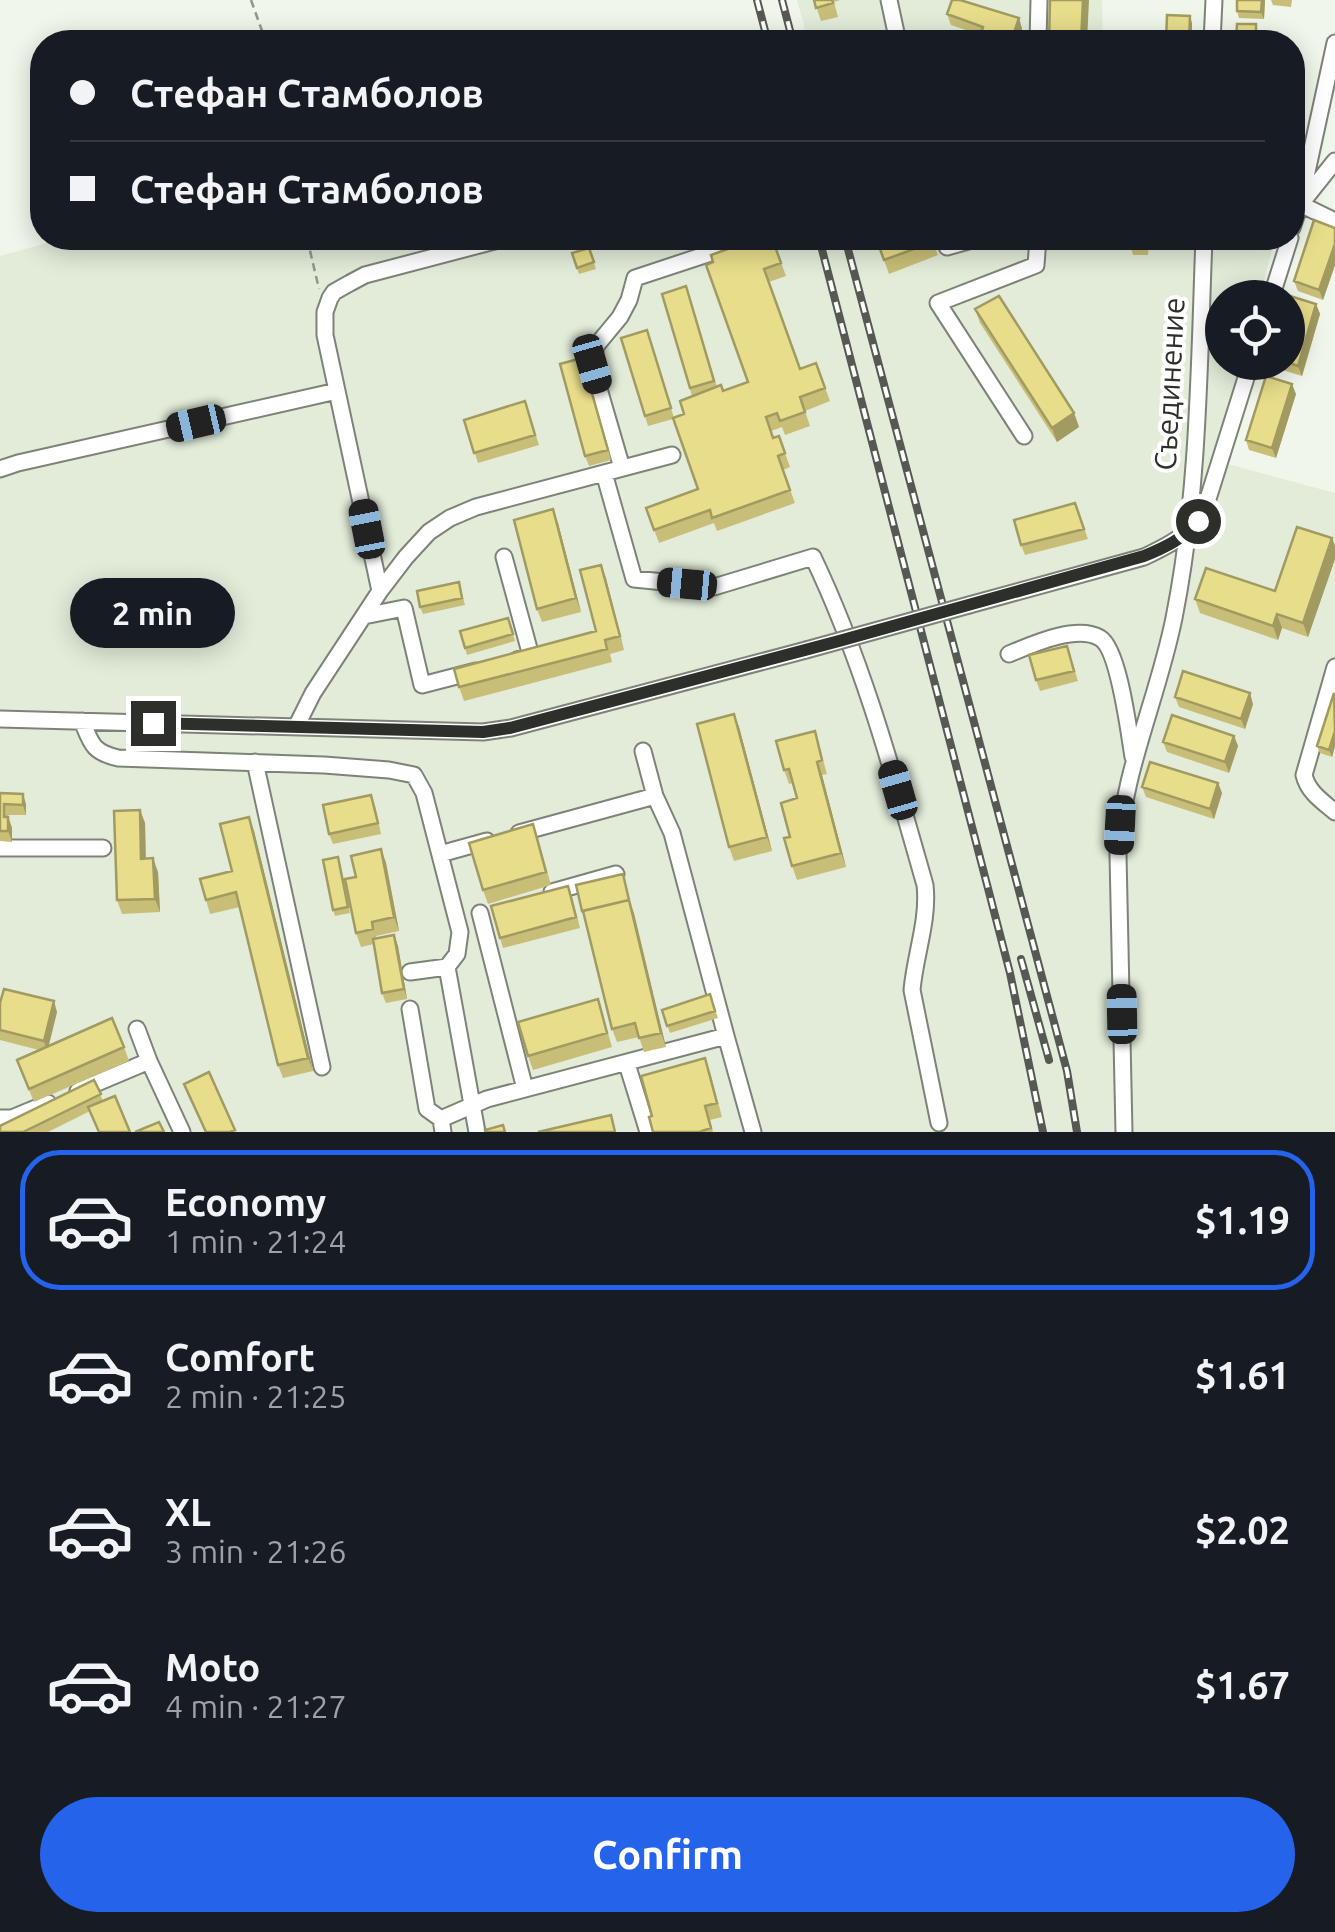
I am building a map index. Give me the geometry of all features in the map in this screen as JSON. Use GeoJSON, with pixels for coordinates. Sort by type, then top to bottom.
{"type":"FeatureCollection","features":[{"type":"Feature","properties":{"kind":"street"},"geometry":{"type":"LineString","coordinates":[[888,0],[895,30]]}},
{"type":"Feature","properties":{"kind":"street"},"geometry":{"type":"LineString","coordinates":[[1038,30],[1039,0]]}},
{"type":"Feature","properties":{"kind":"street"},"geometry":{"type":"LineString","coordinates":[[1213,30],[1214,0]]}},
{"type":"Feature","properties":{"kind":"street"},"geometry":{"type":"LineString","coordinates":[[1305,181],[1335,42]]}},
{"type":"Feature","properties":{"kind":"street"},"geometry":{"type":"LineString","coordinates":[[1305,198],[1335,161]]}},
{"type":"Feature","properties":{"kind":"street"},"geometry":{"type":"LineString","coordinates":[[1305,206],[1335,221]]}},
{"type":"Feature","properties":{"kind":"street"},"geometry":{"type":"LineString","coordinates":[[380,590],[325,335],[324,312],[334,292],[365,276],[461,250]]}},
{"type":"Feature","properties":{"kind":"street"},"geometry":{"type":"LineString","coordinates":[[622,468],[592,364],[596,346],[620,317],[636,278],[720,250]]}},
{"type":"Feature","properties":{"kind":"street"},"geometry":{"type":"LineString","coordinates":[[1024,436],[938,303],[1036,264],[1037,250]]}},
{"type":"Feature","properties":{"kind":"street","name":"Съединение"},"geometry":{"type":"LineString","coordinates":[[1124,1132],[1120,825],[1174,621],[1198,411],[1204,250]]}},
{"type":"Feature","properties":{"kind":"street"},"geometry":{"type":"LineString","coordinates":[[1277,280],[1286,250]]}},
{"type":"Feature","properties":{"kind":"street"},"geometry":{"type":"LineString","coordinates":[[0,718],[483,732],[969,606],[1144,556],[1186,534],[1208,502],[1245,380]]}},
{"type":"Feature","properties":{"kind":"street"},"geometry":{"type":"LineString","coordinates":[[0,469],[337,391]]}},
{"type":"Feature","properties":{"kind":"street"},"geometry":{"type":"LineString","coordinates":[[296,727],[380,590],[430,532],[476,507],[672,455]]}},
{"type":"Feature","properties":{"kind":"street"},"geometry":{"type":"LineString","coordinates":[[604,473],[634,579],[714,586],[813,557],[858,662],[925,886],[927,903],[912,990],[939,1124]]}},
{"type":"Feature","properties":{"kind":"street"},"geometry":{"type":"LineString","coordinates":[[364,616],[404,608],[422,685],[530,656],[504,557]]}},
{"type":"Feature","properties":{"kind":"street"},"geometry":{"type":"LineString","coordinates":[[1009,654],[1070,635],[1101,638],[1110,648],[1117,670],[1134,761]]}},
{"type":"Feature","properties":{"kind":"street"},"geometry":{"type":"LineString","coordinates":[[1335,667],[1304,774],[1306,785],[1335,812]]}},
{"type":"Feature","properties":{"kind":"street"},"geometry":{"type":"LineString","coordinates":[[82,721],[94,747],[103,755],[118,758],[255,762],[414,775],[424,793],[460,943],[447,966],[410,972]]}},
{"type":"Feature","properties":{"kind":"street"},"geometry":{"type":"LineString","coordinates":[[643,751],[655,796],[672,833],[753,1132]]}},
{"type":"Feature","properties":{"kind":"street"},"geometry":{"type":"LineString","coordinates":[[255,762],[322,1067]]}},
{"type":"Feature","properties":{"kind":"street"},"geometry":{"type":"LineString","coordinates":[[512,834],[655,796]]}},
{"type":"Feature","properties":{"kind":"street"},"geometry":{"type":"LineString","coordinates":[[440,854],[494,839]]}},
{"type":"Feature","properties":{"kind":"street"},"geometry":{"type":"LineString","coordinates":[[0,848],[103,848]]}},
{"type":"Feature","properties":{"kind":"street"},"geometry":{"type":"LineString","coordinates":[[531,898],[616,874]]}},
{"type":"Feature","properties":{"kind":"street"},"geometry":{"type":"LineString","coordinates":[[457,920],[497,908]]}},
{"type":"Feature","properties":{"kind":"street"},"geometry":{"type":"LineString","coordinates":[[480,913],[525,1089]]}},
{"type":"Feature","properties":{"kind":"street"},"geometry":{"type":"LineString","coordinates":[[447,966],[477,1132]]}},
{"type":"Feature","properties":{"kind":"street"},"geometry":{"type":"LineString","coordinates":[[410,1009],[427,1109],[442,1126],[471,1104],[726,1036]]}},
{"type":"Feature","properties":{"kind":"street"},"geometry":{"type":"LineString","coordinates":[[136,1029],[182,1132]]}},
{"type":"Feature","properties":{"kind":"street"},"geometry":{"type":"LineString","coordinates":[[0,1118],[12,1118],[149,1061]]}},
{"type":"Feature","properties":{"kind":"street"},"geometry":{"type":"LineString","coordinates":[[627,1064],[648,1132]]}},
{"type":"Feature","properties":{"kind":"path"},"geometry":{"type":"LineString","coordinates":[[251,0],[262,30]]}},
{"type":"Feature","properties":{"kind":"path"},"geometry":{"type":"LineString","coordinates":[[309,250],[324,312]]}},
{"type":"Feature","properties":{"kind":"shaded area"},"geometry":{"type":"Polygon","coordinates":[[[797,0],[1102,0],[1103,30],[801,30],[805,29],[797,0]]]}},
{"type":"Feature","properties":{"kind":"shaded area"},"geometry":{"type":"Polygon","coordinates":[[[30,248],[1272,250],[1264,280],[1205,280],[1205,380],[1240,380],[1220,462],[1335,493],[1335,1132],[0,1132],[0,256],[30,248]]]}},
{"type":"Feature","properties":{"kind":"building"},"geometry":{"type":"Polygon","coordinates":[[[814,0],[832,0],[833,3],[816,8],[814,0]]]}},
{"type":"Feature","properties":{"kind":"building"},"geometry":{"type":"Polygon","coordinates":[[[952,0],[960,0],[1019,18],[1015,30],[982,30],[983,27],[947,14],[952,0]]]}},
{"type":"Feature","properties":{"kind":"building"},"geometry":{"type":"Polygon","coordinates":[[[1050,0],[1083,0],[1082,30],[1049,30],[1050,0]]]}},
{"type":"Feature","properties":{"kind":"building"},"geometry":{"type":"Polygon","coordinates":[[[1237,0],[1262,0],[1261,12],[1237,11],[1237,0]]]}},
{"type":"Feature","properties":{"kind":"building"},"geometry":{"type":"Polygon","coordinates":[[[1167,15],[1190,16],[1189,30],[1166,30],[1167,15]]]}},
{"type":"Feature","properties":{"kind":"building"},"geometry":{"type":"Polygon","coordinates":[[[1237,24],[1256,24],[1256,30],[1237,30],[1237,24]]]}},
{"type":"Feature","properties":{"kind":"building"},"geometry":{"type":"Polygon","coordinates":[[[1314,220],[1335,228],[1335,244],[1319,290],[1305,285],[1305,280],[1294,280],[1314,220]]]}},
{"type":"Feature","properties":{"kind":"building"},"geometry":{"type":"Polygon","coordinates":[[[590,250],[594,262],[577,268],[572,253],[590,250]]]}},
{"type":"Feature","properties":{"kind":"building"},"geometry":{"type":"Polygon","coordinates":[[[725,250],[776,250],[781,263],[764,269],[800,369],[816,363],[825,388],[800,397],[805,412],[780,421],[777,413],[766,417],[773,438],[779,436],[785,453],[778,456],[790,490],[712,518],[710,510],[654,530],[646,508],[698,489],[673,418],[684,414],[680,401],[721,385],[723,391],[748,382],[706,265],[713,262],[711,255],[725,250]]]}},
{"type":"Feature","properties":{"kind":"building"},"geometry":{"type":"Polygon","coordinates":[[[880,250],[911,250],[884,260],[880,250]]]}},
{"type":"Feature","properties":{"kind":"building"},"geometry":{"type":"Polygon","coordinates":[[[686,286],[714,381],[690,388],[662,294],[686,286]]]}},
{"type":"Feature","properties":{"kind":"building"},"geometry":{"type":"Polygon","coordinates":[[[999,296],[1074,413],[1052,428],[975,309],[999,296]]]}},
{"type":"Feature","properties":{"kind":"building"},"geometry":{"type":"Polygon","coordinates":[[[1305,301],[1316,304],[1305,342],[1305,301]]]}},
{"type":"Feature","properties":{"kind":"building"},"geometry":{"type":"Polygon","coordinates":[[[647,330],[671,408],[645,416],[621,338],[647,330]]]}},
{"type":"Feature","properties":{"kind":"building"},"geometry":{"type":"Polygon","coordinates":[[[582,358],[608,450],[585,456],[560,364],[582,358]]]}},
{"type":"Feature","properties":{"kind":"building"},"geometry":{"type":"Polygon","coordinates":[[[1265,380],[1292,384],[1272,448],[1246,440],[1265,380]]]}},
{"type":"Feature","properties":{"kind":"building"},"geometry":{"type":"Polygon","coordinates":[[[525,401],[535,435],[474,453],[464,420],[525,401]]]}},
{"type":"Feature","properties":{"kind":"building"},"geometry":{"type":"Polygon","coordinates":[[[1075,503],[1084,529],[1021,545],[1014,520],[1075,503]]]}},
{"type":"Feature","properties":{"kind":"building"},"geometry":{"type":"Polygon","coordinates":[[[553,509],[576,598],[537,609],[514,520],[553,509]]]}},
{"type":"Feature","properties":{"kind":"building"},"geometry":{"type":"Polygon","coordinates":[[[1297,527],[1332,538],[1303,623],[1277,614],[1273,626],[1195,599],[1206,568],[1275,591],[1297,527]]]}},
{"type":"Feature","properties":{"kind":"building"},"geometry":{"type":"Polygon","coordinates":[[[601,565],[620,636],[605,640],[607,649],[459,687],[454,669],[596,631],[580,570],[601,565]]]}},
{"type":"Feature","properties":{"kind":"building"},"geometry":{"type":"Polygon","coordinates":[[[459,582],[462,598],[420,607],[417,591],[459,582]]]}},
{"type":"Feature","properties":{"kind":"building"},"geometry":{"type":"Polygon","coordinates":[[[508,618],[513,634],[465,648],[460,631],[508,618]]]}},
{"type":"Feature","properties":{"kind":"building"},"geometry":{"type":"Polygon","coordinates":[[[1067,646],[1074,671],[1036,680],[1029,655],[1067,646]]]}},
{"type":"Feature","properties":{"kind":"building"},"geometry":{"type":"Polygon","coordinates":[[[1183,671],[1250,693],[1241,719],[1175,697],[1183,671]]]}},
{"type":"Feature","properties":{"kind":"building"},"geometry":{"type":"Polygon","coordinates":[[[1334,693],[1335,731],[1329,750],[1317,746],[1334,693]]]}},
{"type":"Feature","properties":{"kind":"building"},"geometry":{"type":"Polygon","coordinates":[[[734,714],[767,837],[729,847],[697,724],[734,714]]]}},
{"type":"Feature","properties":{"kind":"building"},"geometry":{"type":"Polygon","coordinates":[[[1172,715],[1234,736],[1225,762],[1163,742],[1172,715]]]}},
{"type":"Feature","properties":{"kind":"building"},"geometry":{"type":"Polygon","coordinates":[[[815,731],[822,760],[817,762],[841,853],[792,866],[784,838],[790,837],[781,803],[797,798],[776,741],[815,731]]]}},
{"type":"Feature","properties":{"kind":"building"},"geometry":{"type":"Polygon","coordinates":[[[1150,762],[1218,783],[1210,809],[1142,787],[1150,762]]]}},
{"type":"Feature","properties":{"kind":"building"},"geometry":{"type":"Polygon","coordinates":[[[0,793],[23,794],[23,805],[4,804],[8,831],[0,831],[0,793]]]}},
{"type":"Feature","properties":{"kind":"building"},"geometry":{"type":"Polygon","coordinates":[[[371,795],[378,823],[329,834],[323,805],[371,795]]]}},
{"type":"Feature","properties":{"kind":"building"},"geometry":{"type":"Polygon","coordinates":[[[140,810],[141,859],[153,858],[155,899],[117,900],[114,811],[140,810]]]}},
{"type":"Feature","properties":{"kind":"building"},"geometry":{"type":"Polygon","coordinates":[[[249,817],[308,1058],[278,1065],[236,892],[206,900],[200,879],[232,871],[220,824],[249,817]]]}},
{"type":"Feature","properties":{"kind":"building"},"geometry":{"type":"Polygon","coordinates":[[[533,824],[546,872],[483,890],[469,843],[533,824]]]}},
{"type":"Feature","properties":{"kind":"building"},"geometry":{"type":"Polygon","coordinates":[[[381,849],[394,917],[372,922],[373,929],[356,933],[345,879],[356,877],[351,856],[381,849]]]}},
{"type":"Feature","properties":{"kind":"building"},"geometry":{"type":"Polygon","coordinates":[[[338,857],[348,907],[333,910],[323,860],[338,857]]]}},
{"type":"Feature","properties":{"kind":"building"},"geometry":{"type":"Polygon","coordinates":[[[623,874],[629,900],[582,911],[576,885],[623,874]]]}},
{"type":"Feature","properties":{"kind":"building"},"geometry":{"type":"Polygon","coordinates":[[[568,886],[576,917],[500,938],[491,906],[568,886]]]}},
{"type":"Feature","properties":{"kind":"building"},"geometry":{"type":"Polygon","coordinates":[[[629,900],[661,1033],[639,1038],[635,1023],[612,1029],[583,911],[629,900]]]}},
{"type":"Feature","properties":{"kind":"building"},"geometry":{"type":"Polygon","coordinates":[[[394,935],[404,989],[382,993],[373,939],[394,935]]]}},
{"type":"Feature","properties":{"kind":"building"},"geometry":{"type":"Polygon","coordinates":[[[4,989],[54,1001],[44,1041],[0,1030],[4,989]]]}},
{"type":"Feature","properties":{"kind":"building"},"geometry":{"type":"Polygon","coordinates":[[[710,994],[715,1011],[667,1026],[662,1010],[710,994]]]}},
{"type":"Feature","properties":{"kind":"building"},"geometry":{"type":"Polygon","coordinates":[[[598,999],[607,1033],[528,1056],[518,1022],[598,999]]]}},
{"type":"Feature","properties":{"kind":"building"},"geometry":{"type":"Polygon","coordinates":[[[112,1018],[124,1047],[29,1089],[17,1060],[112,1018]]]}},
{"type":"Feature","properties":{"kind":"building"},"geometry":{"type":"Polygon","coordinates":[[[705,1058],[717,1103],[705,1106],[711,1128],[699,1132],[653,1132],[641,1076],[705,1058]]]}},
{"type":"Feature","properties":{"kind":"building"},"geometry":{"type":"Polygon","coordinates":[[[209,1072],[235,1130],[230,1132],[206,1132],[184,1084],[209,1072]]]}},
{"type":"Feature","properties":{"kind":"building"},"geometry":{"type":"Polygon","coordinates":[[[94,1080],[101,1094],[23,1132],[0,1132],[0,1126],[94,1080]]]}},
{"type":"Feature","properties":{"kind":"building"},"geometry":{"type":"Polygon","coordinates":[[[115,1096],[130,1132],[99,1132],[88,1107],[115,1096]]]}},
{"type":"Feature","properties":{"kind":"building"},"geometry":{"type":"Polygon","coordinates":[[[611,1115],[615,1132],[538,1132],[611,1115]]]}},
{"type":"Feature","properties":{"kind":"building"},"geometry":{"type":"Polygon","coordinates":[[[159,1122],[164,1132],[135,1132],[159,1122]]]}},
{"type":"Feature","properties":{"kind":"building"},"geometry":{"type":"Polygon","coordinates":[[[503,1125],[505,1132],[485,1130],[503,1125]]]}},
{"type":"Feature","properties":{"kind":"railway"},"geometry":{"type":"LineString","coordinates":[[757,0],[765,30]]}},
{"type":"Feature","properties":{"kind":"railway"},"geometry":{"type":"LineString","coordinates":[[782,0],[790,30]]}},
{"type":"Feature","properties":{"kind":"railway"},"geometry":{"type":"LineString","coordinates":[[822,250],[1010,973],[1043,1132]]}},
{"type":"Feature","properties":{"kind":"railway"},"geometry":{"type":"LineString","coordinates":[[848,250],[1067,1071],[1077,1132]]}},
{"type":"Feature","properties":{"kind":"railway"},"geometry":{"type":"LineString","coordinates":[[1021,959],[1049,1060]]}},
{"type":"Feature","properties":{"kind":"route"},"geometry":{"type":"LineString","coordinates":[[153,723],[483,732],[510,728],[1144,556],[1168,546],[1198,521]]}}]}
